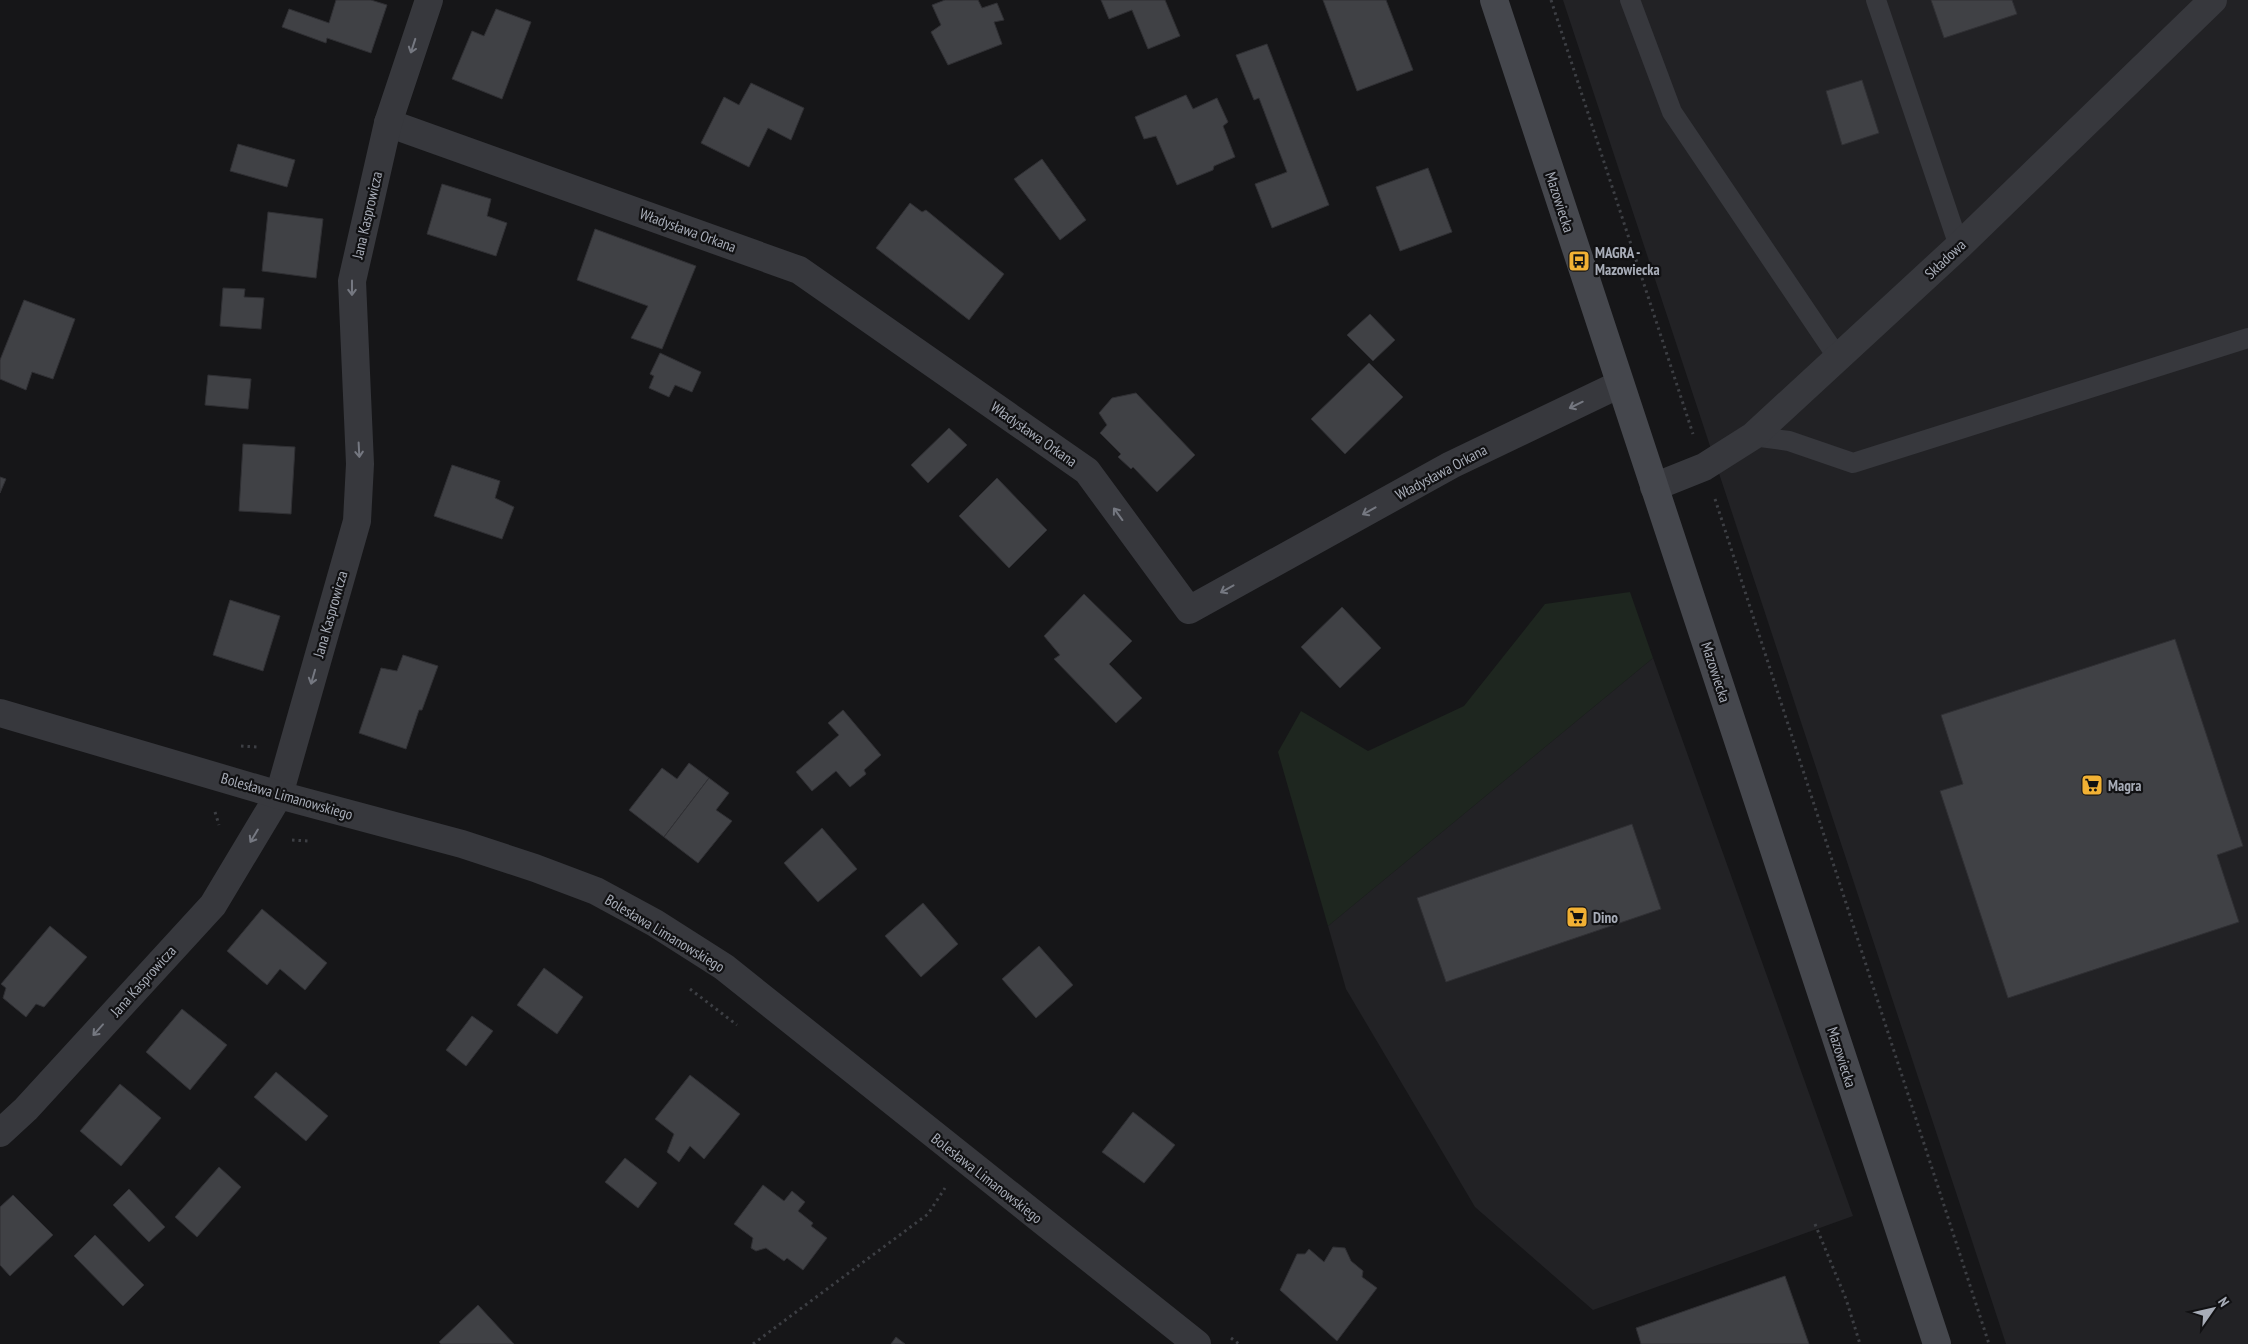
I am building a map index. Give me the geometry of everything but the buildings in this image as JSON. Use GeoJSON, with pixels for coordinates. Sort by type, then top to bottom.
{"type":"FeatureCollection","features":[{"type":"Feature","properties":{"kind":"main road","name":"Mazowiecka"},"geometry":{"type":"LineString","coordinates":[[1494,0],[1937,1344]]}},
{"type":"Feature","properties":{"kind":"street","name":"Jana Kasprowicza"},"geometry":{"type":"LineString","coordinates":[[0,1133],[26,1109],[213,905],[279,795],[356,521],[360,464],[352,281],[388,123],[428,0]]}},
{"type":"Feature","properties":{"kind":"street","name":"Składowa"},"geometry":{"type":"LineString","coordinates":[[1654,487],[1704,467],[1752,436],[1960,246],[2213,0]]}},
{"type":"Feature","properties":{"kind":"street","name":"Władysława Orkana"},"geometry":{"type":"LineString","coordinates":[[388,123],[799,270],[1087,471],[1189,610],[1451,465],[1620,384]]}},
{"type":"Feature","properties":{"kind":"street","name":"Bolesława Limanowskiego"},"geometry":{"type":"LineString","coordinates":[[0,713],[279,795],[462,844],[535,868],[596,892],[656,923],[724,967],[1197,1344]]}},
{"type":"Feature","properties":{"kind":"lane"},"geometry":{"type":"LineString","coordinates":[[1630,0],[1672,112],[1838,358]]}},
{"type":"Feature","properties":{"kind":"lane"},"geometry":{"type":"LineString","coordinates":[[1876,0],[1960,246]]}},
{"type":"Feature","properties":{"kind":"lane"},"geometry":{"type":"LineString","coordinates":[[1752,436],[1789,441],[1853,462],[2248,338]]}},
{"type":"Feature","properties":{"kind":"path"},"geometry":{"type":"LineString","coordinates":[[1550,0],[1989,1344]]}},
{"type":"Feature","properties":{"kind":"path"},"geometry":{"type":"LineString","coordinates":[[234,745],[258,748],[266,744]]}},
{"type":"Feature","properties":{"kind":"path"},"geometry":{"type":"LineString","coordinates":[[290,840],[315,841]]}},
{"type":"Feature","properties":{"kind":"path"},"geometry":{"type":"LineString","coordinates":[[688,988],[743,1030]]}},
{"type":"Feature","properties":{"kind":"path"},"geometry":{"type":"LineString","coordinates":[[753,1344],[928,1214],[944,1188],[937,1182]]}},
{"type":"Feature","properties":{"kind":"path"},"geometry":{"type":"LineString","coordinates":[[1816,1224],[1846,1300],[1860,1344]]}},
{"type":"Feature","properties":{"kind":"shaded area"},"geometry":{"type":"Polygon","coordinates":[[[1563,0],[2248,0],[2248,1344],[2006,1344],[1563,0]]]}},
{"type":"Feature","properties":{"kind":"shaded area"},"geometry":{"type":"Polygon","coordinates":[[[1630,592],[1653,658],[1328,926],[1278,752],[1301,711],[1368,751],[1464,706],[1545,604],[1630,592]]]}},
{"type":"Feature","properties":{"kind":"shaded area"},"geometry":{"type":"Polygon","coordinates":[[[1653,658],[1853,1216],[1593,1310],[1475,1207],[1346,989],[1328,926],[1653,658]]]}},
{"type":"Feature","properties":{"kind":"place","name":"MAGRA - Mazowiecka"},"geometry":{"type":"Point","coordinates":[1579,261]}},
{"type":"Feature","properties":{"kind":"place","name":"Magra"},"geometry":{"type":"Point","coordinates":[2092,785]}},
{"type":"Feature","properties":{"kind":"place","name":"Dino"},"geometry":{"type":"Point","coordinates":[1577,917]}}]}
